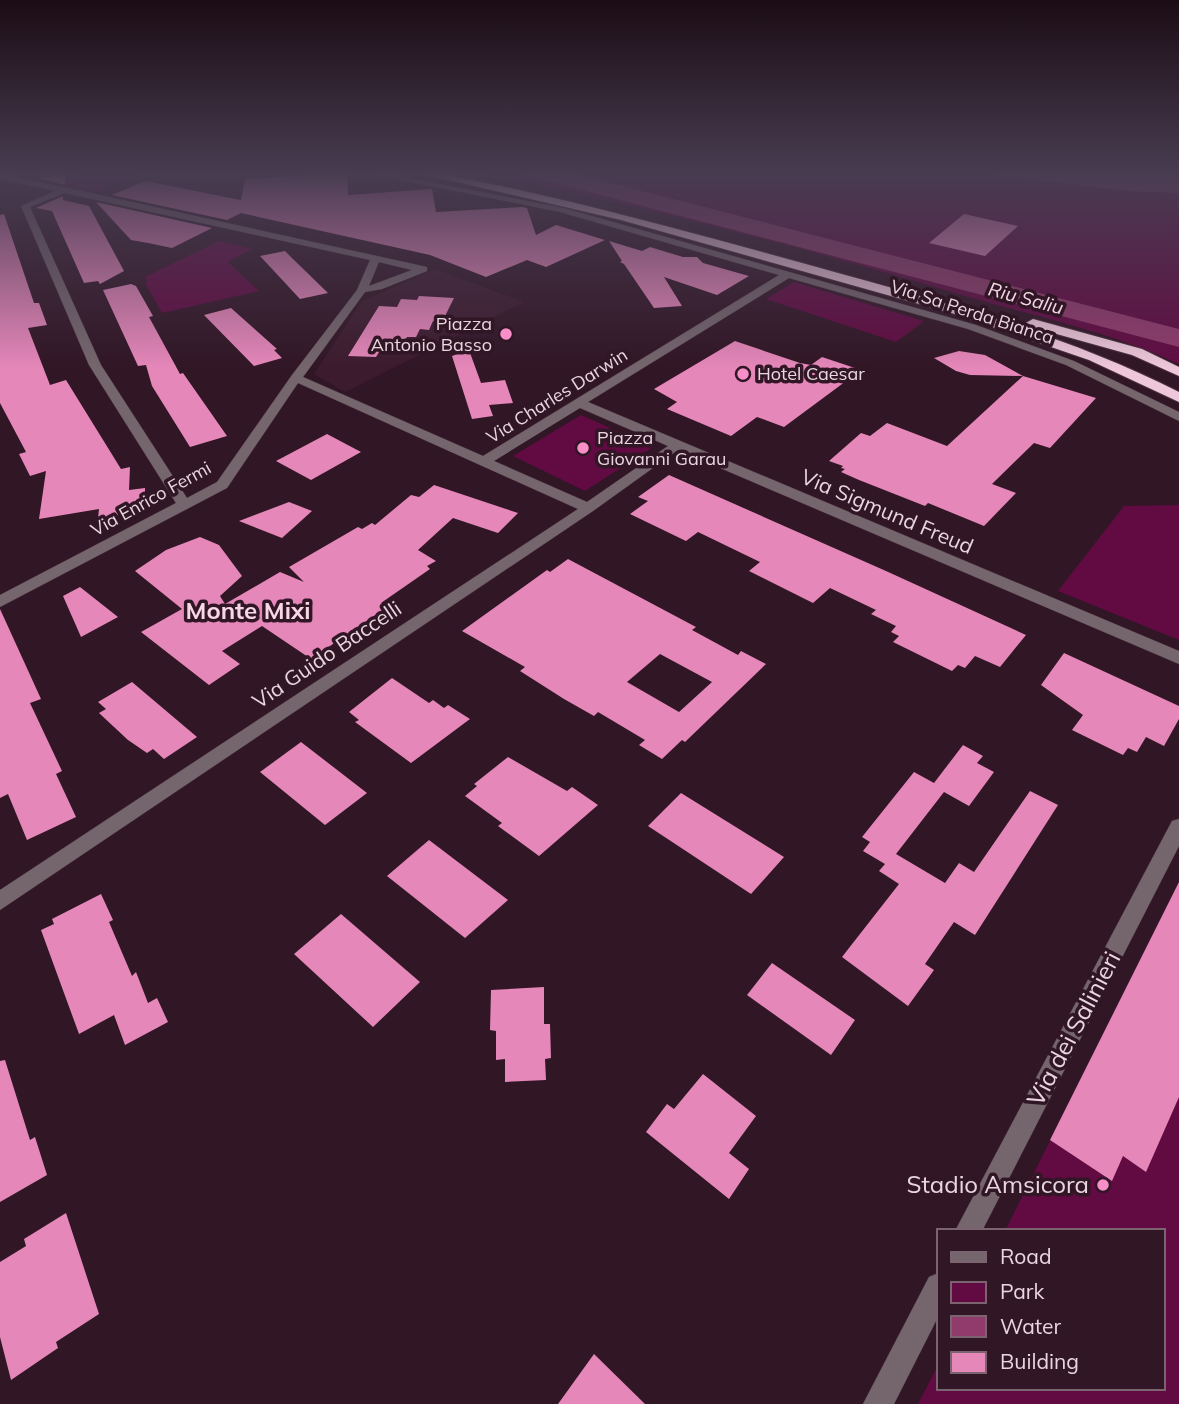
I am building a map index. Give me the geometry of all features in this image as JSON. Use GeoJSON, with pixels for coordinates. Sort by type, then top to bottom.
{"type":"FeatureCollection","features":[{"type":"Feature","properties":{"kind":"highway"},"geometry":{"type":"LineString","coordinates":[[698,239],[979,317],[1075,351],[1179,398]]}},
{"type":"Feature","properties":{"kind":"highway"},"geometry":{"type":"LineString","coordinates":[[727,239],[1137,352],[1179,372]]}},
{"type":"Feature","properties":{"kind":"highway"},"geometry":{"type":"LineString","coordinates":[[1033,323],[1114,355],[1179,386]]}},
{"type":"Feature","properties":{"kind":"street"},"geometry":{"type":"LineString","coordinates":[[39,239],[95,365],[185,506]]}},
{"type":"Feature","properties":{"kind":"street"},"geometry":{"type":"LineString","coordinates":[[283,239],[423,269],[378,287],[362,290]]}},
{"type":"Feature","properties":{"kind":"street","name":"Via Sa Perda Bianca"},"geometry":{"type":"LineString","coordinates":[[660,239],[1023,344],[1127,389],[1179,417]]}},
{"type":"Feature","properties":{"kind":"street","name":"Via Enrico Fermi"},"geometry":{"type":"LineString","coordinates":[[0,602],[222,485],[296,378],[362,290],[375,259]]}},
{"type":"Feature","properties":{"kind":"street","name":"Via Charles Darwin"},"geometry":{"type":"LineString","coordinates":[[296,378],[483,462],[787,275]]}},
{"type":"Feature","properties":{"kind":"street","name":"Via Sigmund Freud"},"geometry":{"type":"LineString","coordinates":[[579,403],[1179,658]]}},
{"type":"Feature","properties":{"kind":"street","name":"Via Guido Baccelli"},"geometry":{"type":"LineString","coordinates":[[0,901],[588,508],[677,445]]}},
{"type":"Feature","properties":{"kind":"street"},"geometry":{"type":"LineString","coordinates":[[483,462],[588,508]]}},
{"type":"Feature","properties":{"kind":"street","name":"Via dei Salinieri"},"geometry":{"type":"LineString","coordinates":[[969,1229],[1179,827]]}},
{"type":"Feature","properties":{"kind":"street"},"geometry":{"type":"LineString","coordinates":[[878,1404],[937,1291]]}},
{"type":"Feature","properties":{"kind":"shaded area"},"geometry":{"type":"Polygon","coordinates":[[[435,269],[524,302],[345,392],[314,374],[362,301],[435,269]]]}},
{"type":"Feature","properties":{"kind":"green space"},"geometry":{"type":"Polygon","coordinates":[[[760,239],[771,239],[1160,342],[771,239],[1179,239],[1179,364],[1129,343],[760,239]]]}},
{"type":"Feature","properties":{"kind":"green space"},"geometry":{"type":"Polygon","coordinates":[[[219,241],[252,249],[228,262],[259,291],[162,313],[145,283],[148,282],[145,277],[219,241]]]}},
{"type":"Feature","properties":{"kind":"green space"},"geometry":{"type":"Polygon","coordinates":[[[794,282],[924,321],[896,342],[766,299],[794,282]]]}},
{"type":"Feature","properties":{"kind":"green space"},"geometry":{"type":"Polygon","coordinates":[[[581,415],[653,447],[585,491],[513,456],[581,415]]]}},
{"type":"Feature","properties":{"kind":"green space"},"geometry":{"type":"Polygon","coordinates":[[[1179,505],[1179,640],[1058,591],[1124,506],[1179,505]]]}},
{"type":"Feature","properties":{"kind":"green space","name":"Stadio Amsicora"},"geometry":{"type":"Polygon","coordinates":[[[1179,882],[1179,1404],[918,1404],[937,1367],[937,1390],[1165,1390],[1165,1229],[1006,1229],[1179,882]]]}},
{"type":"Feature","properties":{"kind":"water","name":"Riu Saliu"},"geometry":{"type":"Polygon","coordinates":[[[767,239],[827,239],[1179,329],[1179,347],[767,239]]]}},
{"type":"Feature","properties":{"kind":"building"},"geometry":{"type":"Polygon","coordinates":[[[0,239],[12,239],[34,303],[39,303],[47,325],[28,328],[50,385],[66,380],[121,469],[130,467],[129,490],[145,488],[145,511],[98,518],[99,509],[39,519],[46,471],[30,476],[19,454],[26,452],[0,403],[0,239]]]}},
{"type":"Feature","properties":{"kind":"building"},"geometry":{"type":"Polygon","coordinates":[[[64,239],[107,239],[124,271],[100,284],[98,281],[84,283],[64,239]]]}},
{"type":"Feature","properties":{"kind":"building"},"geometry":{"type":"Polygon","coordinates":[[[130,239],[191,239],[172,248],[130,239]]]}},
{"type":"Feature","properties":{"kind":"building"},"geometry":{"type":"Polygon","coordinates":[[[356,239],[605,240],[546,267],[527,260],[486,277],[430,255],[356,239]]]}},
{"type":"Feature","properties":{"kind":"building"},"geometry":{"type":"Polygon","coordinates":[[[934,239],[1004,239],[985,256],[929,243],[934,239]]]}},
{"type":"Feature","properties":{"kind":"building"},"geometry":{"type":"Polygon","coordinates":[[[609,241],[642,251],[650,247],[683,257],[697,257],[703,263],[749,276],[717,295],[664,277],[682,306],[654,308],[620,262],[622,261],[609,241]]]}},
{"type":"Feature","properties":{"kind":"building"},"geometry":{"type":"Polygon","coordinates":[[[285,251],[328,293],[300,299],[260,256],[285,251]]]}},
{"type":"Feature","properties":{"kind":"building"},"geometry":{"type":"Polygon","coordinates":[[[131,284],[136,286],[153,316],[149,317],[180,374],[183,373],[227,436],[190,447],[152,386],[146,365],[138,366],[103,290],[131,284]]]}},
{"type":"Feature","properties":{"kind":"building"},"geometry":{"type":"Polygon","coordinates":[[[419,296],[454,298],[442,322],[433,321],[429,330],[420,329],[416,337],[407,337],[400,350],[381,349],[376,357],[348,356],[379,306],[397,307],[401,299],[417,300],[419,296]]]}},
{"type":"Feature","properties":{"kind":"building"},"geometry":{"type":"Polygon","coordinates":[[[231,308],[277,349],[274,350],[282,358],[254,366],[204,315],[231,308]]]}},
{"type":"Feature","properties":{"kind":"building"},"geometry":{"type":"Polygon","coordinates":[[[735,341],[800,363],[811,365],[822,357],[861,370],[784,427],[757,417],[731,436],[667,409],[677,402],[654,389],[735,341]]]}},
{"type":"Feature","properties":{"kind":"building"},"geometry":{"type":"Polygon","coordinates":[[[469,350],[481,383],[505,380],[513,403],[489,405],[493,416],[472,419],[452,356],[469,350]]]}},
{"type":"Feature","properties":{"kind":"building"},"geometry":{"type":"Polygon","coordinates":[[[959,351],[985,355],[1023,376],[970,375],[956,371],[934,358],[959,351]]]}},
{"type":"Feature","properties":{"kind":"building"},"geometry":{"type":"Polygon","coordinates":[[[1023,376],[1096,398],[1050,448],[1034,443],[992,484],[1016,493],[984,526],[928,503],[925,506],[859,480],[841,472],[845,469],[841,468],[843,466],[829,461],[861,433],[870,436],[887,423],[947,446],[1023,376]]]}},
{"type":"Feature","properties":{"kind":"building"},"geometry":{"type":"Polygon","coordinates":[[[327,434],[361,452],[311,480],[276,461],[327,434]]]}},
{"type":"Feature","properties":{"kind":"building"},"geometry":{"type":"Polygon","coordinates":[[[669,475],[1026,635],[1000,667],[975,656],[965,668],[958,665],[952,671],[893,642],[899,636],[891,632],[896,626],[871,614],[876,610],[830,588],[813,603],[749,571],[760,562],[698,532],[686,541],[630,514],[648,501],[638,497],[669,475]]]}},
{"type":"Feature","properties":{"kind":"building"},"geometry":{"type":"Polygon","coordinates":[[[434,485],[518,513],[498,533],[453,518],[418,550],[436,561],[427,566],[430,569],[381,603],[387,607],[311,659],[262,626],[222,651],[240,664],[209,685],[141,632],[182,609],[135,571],[166,550],[200,537],[219,545],[242,576],[220,596],[225,604],[280,572],[304,582],[289,567],[358,527],[362,529],[372,523],[375,525],[411,495],[419,497],[434,485]]]}},
{"type":"Feature","properties":{"kind":"building"},"geometry":{"type":"Polygon","coordinates":[[[289,502],[312,511],[282,538],[239,521],[289,502]]]}},
{"type":"Feature","properties":{"kind":"building"},"geometry":{"type":"Polygon","coordinates":[[[568,559],[696,627],[692,630],[738,655],[741,651],[766,664],[685,742],[682,740],[662,759],[639,745],[645,740],[598,712],[594,716],[564,699],[520,671],[525,667],[462,631],[547,570],[550,572],[568,559]],[[660,654],[627,682],[679,712],[712,682],[660,654]]]}},
{"type":"Feature","properties":{"kind":"building"},"geometry":{"type":"Polygon","coordinates":[[[80,587],[118,617],[81,637],[63,596],[80,587]]]}},
{"type":"Feature","properties":{"kind":"building"},"geometry":{"type":"Polygon","coordinates":[[[0,609],[41,699],[30,703],[62,771],[56,774],[76,817],[27,840],[8,794],[0,798],[0,609]]]}},
{"type":"Feature","properties":{"kind":"building"},"geometry":{"type":"Polygon","coordinates":[[[1064,653],[1179,706],[1179,719],[1164,746],[1146,737],[1137,752],[1128,748],[1123,755],[1072,730],[1083,715],[1041,685],[1064,653]]]}},
{"type":"Feature","properties":{"kind":"building"},"geometry":{"type":"Polygon","coordinates":[[[392,678],[429,703],[433,700],[444,708],[448,705],[470,719],[411,763],[355,722],[359,720],[349,712],[392,678]]]}},
{"type":"Feature","properties":{"kind":"building"},"geometry":{"type":"Polygon","coordinates":[[[132,682],[197,737],[164,759],[153,749],[147,753],[128,740],[99,713],[106,709],[98,702],[132,682]]]}},
{"type":"Feature","properties":{"kind":"building"},"geometry":{"type":"Polygon","coordinates":[[[301,742],[367,793],[325,825],[260,772],[301,742]]]}},
{"type":"Feature","properties":{"kind":"building"},"geometry":{"type":"Polygon","coordinates":[[[963,745],[983,756],[977,763],[994,772],[969,806],[944,792],[896,854],[945,883],[959,863],[974,872],[1030,791],[1058,805],[975,935],[954,922],[925,964],[934,970],[908,1006],[842,957],[899,884],[879,871],[885,864],[863,851],[870,842],[862,837],[914,772],[934,783],[963,745]]]}},
{"type":"Feature","properties":{"kind":"building"},"geometry":{"type":"Polygon","coordinates":[[[508,757],[567,791],[572,787],[598,805],[539,856],[498,826],[502,823],[465,796],[477,786],[474,784],[508,757]]]}},
{"type":"Feature","properties":{"kind":"building"},"geometry":{"type":"Polygon","coordinates":[[[681,793],[784,857],[751,894],[648,826],[681,793]]]}},
{"type":"Feature","properties":{"kind":"building"},"geometry":{"type":"Polygon","coordinates":[[[429,840],[508,900],[465,938],[387,876],[429,840]]]}},
{"type":"Feature","properties":{"kind":"building"},"geometry":{"type":"Polygon","coordinates":[[[1179,882],[1179,1097],[1146,1172],[1123,1156],[1112,1181],[1050,1140],[1179,882]]]}},
{"type":"Feature","properties":{"kind":"building"},"geometry":{"type":"Polygon","coordinates":[[[101,894],[113,920],[109,922],[132,976],[136,972],[148,1003],[157,998],[168,1022],[125,1045],[114,1015],[79,1034],[41,930],[54,924],[52,919],[101,894]]]}},
{"type":"Feature","properties":{"kind":"building"},"geometry":{"type":"Polygon","coordinates":[[[341,914],[420,982],[373,1027],[294,954],[341,914]]]}},
{"type":"Feature","properties":{"kind":"building"},"geometry":{"type":"Polygon","coordinates":[[[772,963],[855,1020],[831,1055],[747,995],[772,963]]]}},
{"type":"Feature","properties":{"kind":"building"},"geometry":{"type":"Polygon","coordinates":[[[544,987],[544,1024],[550,1024],[551,1058],[545,1059],[546,1080],[505,1082],[505,1059],[496,1060],[496,1031],[490,1030],[491,990],[544,987]]]}},
{"type":"Feature","properties":{"kind":"building"},"geometry":{"type":"Polygon","coordinates":[[[5,1060],[30,1140],[35,1137],[47,1175],[0,1202],[0,1061],[5,1060]]]}},
{"type":"Feature","properties":{"kind":"building"},"geometry":{"type":"Polygon","coordinates":[[[703,1074],[756,1116],[729,1153],[749,1169],[729,1199],[646,1132],[667,1104],[674,1109],[703,1074]]]}},
{"type":"Feature","properties":{"kind":"building"},"geometry":{"type":"Polygon","coordinates":[[[66,1213],[99,1314],[56,1342],[58,1348],[11,1380],[0,1337],[0,1262],[26,1246],[24,1239],[66,1213]]]}},
{"type":"Feature","properties":{"kind":"building"},"geometry":{"type":"Polygon","coordinates":[[[594,1354],[645,1404],[558,1404],[594,1354]]]}},
{"type":"Feature","properties":{"kind":"place","name":"Piazza Antonio Basso"},"geometry":{"type":"Point","coordinates":[506,334]}},
{"type":"Feature","properties":{"kind":"place","name":"Hotel Caesar"},"geometry":{"type":"Point","coordinates":[743,374]}},
{"type":"Feature","properties":{"kind":"place","name":"Piazza Giovanni Garau"},"geometry":{"type":"Point","coordinates":[583,448]}},
{"type":"Feature","properties":{"kind":"place","name":"Stadio Amsicora"},"geometry":{"type":"Point","coordinates":[1103,1185]}},
{"type":"Feature","properties":{"kind":"district","name":"Monte Mixi"},"geometry":{"type":"Point","coordinates":[248,611]}}]}
